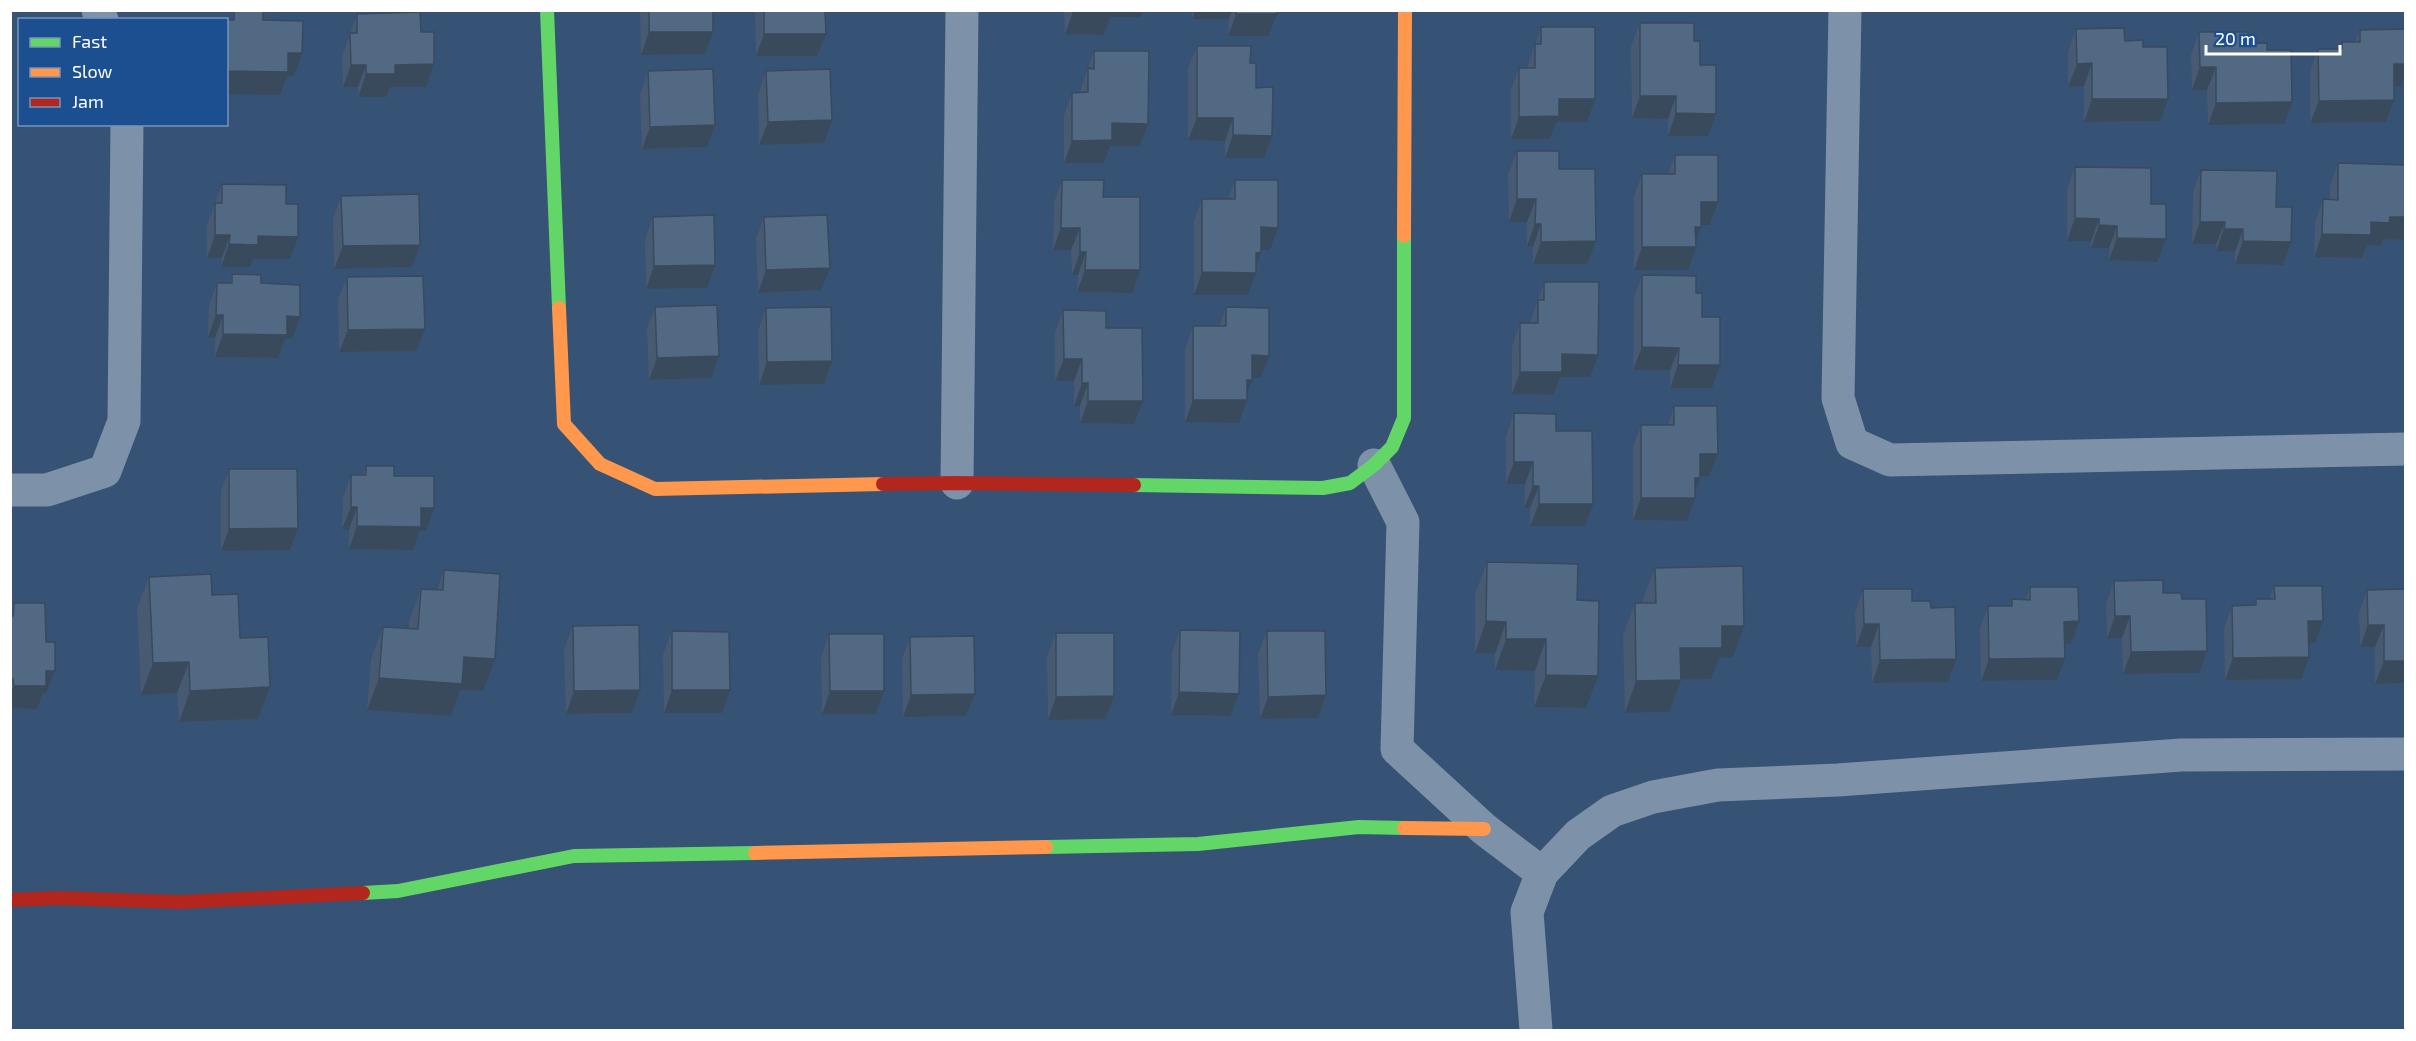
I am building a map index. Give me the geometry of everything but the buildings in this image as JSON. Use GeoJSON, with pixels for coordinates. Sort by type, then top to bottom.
{"type":"FeatureCollection","features":[{"type":"Feature","properties":{"kind":"street"},"geometry":{"type":"LineString","coordinates":[[547,10],[564,424],[600,464],[655,489],[957,483],[1323,488],[1350,483],[1374,465],[1392,447],[1404,418],[1405,10]]}},
{"type":"Feature","properties":{"kind":"street"},"geometry":{"type":"LineString","coordinates":[[957,483],[962,10]]}},
{"type":"Feature","properties":{"kind":"street"},"geometry":{"type":"LineString","coordinates":[[1845,10],[1838,398],[1852,443],[1890,460],[2406,449]]}},
{"type":"Feature","properties":{"kind":"street"},"geometry":{"type":"LineString","coordinates":[[10,490],[47,490],[105,471],[124,421],[127,126]]}},
{"type":"Feature","properties":{"kind":"street"},"geometry":{"type":"LineString","coordinates":[[1374,465],[1403,522],[1397,748],[1484,829],[1542,873]]}},
{"type":"Feature","properties":{"kind":"street"},"geometry":{"type":"LineString","coordinates":[[1536,1030],[1527,912],[1542,873],[1578,835],[1612,811],[1653,797],[1718,785],[1838,780],[2181,755],[2406,754]]}},
{"type":"Feature","properties":{"kind":"street"},"geometry":{"type":"LineString","coordinates":[[10,900],[60,898],[181,902],[398,891],[574,856],[1198,844],[1359,827],[1484,829]]}},
{"type":"Feature","properties":{"kind":"traffic: fast"},"geometry":{"type":"LineString","coordinates":[[547,10],[559,308]]}},
{"type":"Feature","properties":{"kind":"traffic: fast"},"geometry":{"type":"LineString","coordinates":[[1134,485],[1323,488],[1350,483],[1374,465],[1392,447],[1404,418],[1404,236]]}},
{"type":"Feature","properties":{"kind":"traffic: fast"},"geometry":{"type":"LineString","coordinates":[[1046,847],[1198,844],[1359,827],[1404,828]]}},
{"type":"Feature","properties":{"kind":"traffic: fast"},"geometry":{"type":"LineString","coordinates":[[363,893],[398,891],[574,856],[755,853]]}},
{"type":"Feature","properties":{"kind":"traffic: slow"},"geometry":{"type":"LineString","coordinates":[[1404,236],[1405,10]]}},
{"type":"Feature","properties":{"kind":"traffic: slow"},"geometry":{"type":"LineString","coordinates":[[559,308],[564,424],[600,464],[655,489],[883,484]]}},
{"type":"Feature","properties":{"kind":"traffic: slow"},"geometry":{"type":"LineString","coordinates":[[1404,828],[1484,829]]}},
{"type":"Feature","properties":{"kind":"traffic: slow"},"geometry":{"type":"LineString","coordinates":[[755,853],[1046,847]]}},
{"type":"Feature","properties":{"kind":"traffic: jam"},"geometry":{"type":"LineString","coordinates":[[883,484],[1134,485]]}},
{"type":"Feature","properties":{"kind":"traffic: jam"},"geometry":{"type":"LineString","coordinates":[[10,900],[60,898],[181,902],[363,893]]}}]}
